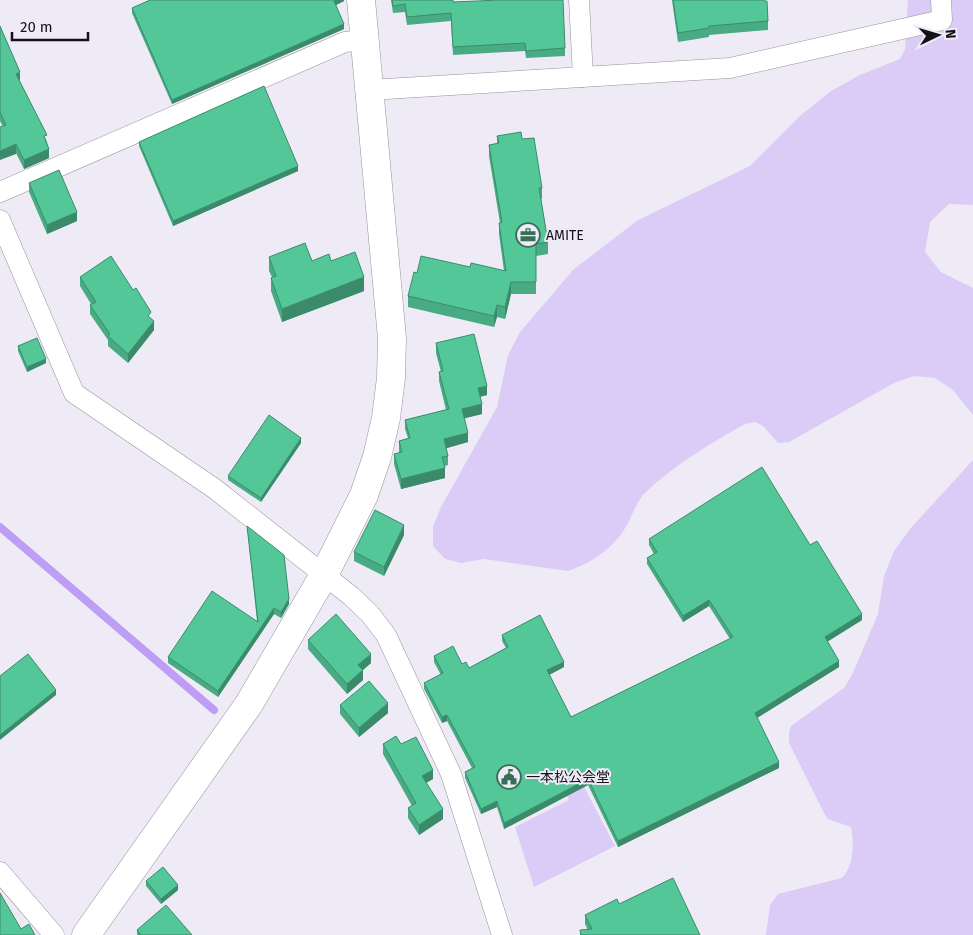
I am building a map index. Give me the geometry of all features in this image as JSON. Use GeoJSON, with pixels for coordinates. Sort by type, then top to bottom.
{"type":"FeatureCollection","features":[{"type":"Feature","properties":{"kind":"street"},"geometry":{"type":"LineString","coordinates":[[86,935],[249,704],[324,574],[364,495],[372,472],[386,418],[391,378],[392,338],[361,0]]}},
{"type":"Feature","properties":{"kind":"street"},"geometry":{"type":"LineString","coordinates":[[579,0],[583,77]]}},
{"type":"Feature","properties":{"kind":"street"},"geometry":{"type":"LineString","coordinates":[[369,90],[730,68],[942,20],[941,0]]}},
{"type":"Feature","properties":{"kind":"street"},"geometry":{"type":"LineString","coordinates":[[0,192],[345,42],[364,40]]}},
{"type":"Feature","properties":{"kind":"street"},"geometry":{"type":"LineString","coordinates":[[0,220],[74,393],[215,488],[324,574],[370,614],[386,635],[451,774],[502,935]]}},
{"type":"Feature","properties":{"kind":"street"},"geometry":{"type":"LineString","coordinates":[[0,872],[54,935]]}},
{"type":"Feature","properties":{"kind":"shaded area"},"geometry":{"type":"Polygon","coordinates":[[[908,0],[973,0],[973,205],[949,204],[930,222],[925,252],[941,272],[973,288],[973,415],[953,390],[935,378],[914,376],[894,383],[789,442],[778,443],[763,426],[755,422],[745,424],[692,456],[655,483],[637,503],[629,521],[618,538],[596,558],[568,571],[484,559],[461,563],[445,559],[433,546],[433,527],[441,507],[497,407],[508,355],[520,332],[573,270],[638,220],[750,166],[800,116],[831,91],[860,75],[900,59],[905,49],[908,0]]]}},
{"type":"Feature","properties":{"kind":"shaded area"},"geometry":{"type":"Polygon","coordinates":[[[973,460],[973,935],[766,935],[770,905],[778,894],[842,878],[849,867],[852,854],[853,840],[851,827],[828,819],[824,813],[789,743],[791,726],[844,688],[852,675],[878,614],[884,576],[894,551],[910,529],[973,460]]]}},
{"type":"Feature","properties":{"kind":"shaded area"},"geometry":{"type":"Polygon","coordinates":[[[579,777],[615,846],[534,887],[515,827],[569,800],[562,786],[579,777]]]}},
{"type":"Feature","properties":{"kind":"building"},"geometry":{"type":"Polygon","coordinates":[[[150,0],[336,0],[334,1],[344,24],[172,100],[132,8],[150,0]]]}},
{"type":"Feature","properties":{"kind":"building"},"geometry":{"type":"Polygon","coordinates":[[[392,0],[453,0],[453,2],[563,0],[565,48],[526,51],[525,43],[453,47],[451,13],[407,17],[405,4],[393,6],[392,0]]]}},
{"type":"Feature","properties":{"kind":"building"},"geometry":{"type":"Polygon","coordinates":[[[673,0],[764,0],[767,1],[768,21],[709,26],[709,28],[678,33],[673,0]]]}},
{"type":"Feature","properties":{"kind":"building"},"geometry":{"type":"Polygon","coordinates":[[[0,26],[20,72],[16,74],[47,135],[44,136],[49,149],[24,160],[16,144],[0,151],[0,127],[6,125],[0,112],[0,26]]]}},
{"type":"Feature","properties":{"kind":"building"},"geometry":{"type":"Polygon","coordinates":[[[264,86],[298,166],[173,221],[139,142],[264,86]]]}},
{"type":"Feature","properties":{"kind":"building"},"geometry":{"type":"Polygon","coordinates":[[[521,132],[522,139],[534,138],[542,188],[539,188],[548,242],[536,244],[536,282],[511,282],[505,307],[497,305],[494,316],[408,296],[414,272],[417,273],[421,256],[470,267],[471,263],[506,271],[499,223],[502,222],[489,145],[499,143],[497,136],[521,132]]]}},
{"type":"Feature","properties":{"kind":"building"},"geometry":{"type":"Polygon","coordinates":[[[59,170],[77,212],[47,225],[29,183],[59,170]]]}},
{"type":"Feature","properties":{"kind":"building"},"geometry":{"type":"Polygon","coordinates":[[[305,243],[312,261],[329,254],[331,261],[355,252],[364,277],[282,309],[271,278],[276,276],[269,257],[305,243]]]}},
{"type":"Feature","properties":{"kind":"building"},"geometry":{"type":"Polygon","coordinates":[[[111,256],[133,290],[136,288],[151,312],[148,316],[154,321],[128,354],[108,336],[110,334],[90,305],[96,302],[80,277],[111,256]]]}},
{"type":"Feature","properties":{"kind":"building"},"geometry":{"type":"Polygon","coordinates":[[[474,334],[487,386],[478,388],[482,404],[462,409],[468,433],[444,439],[448,456],[442,457],[445,468],[401,479],[394,454],[402,452],[399,441],[410,438],[405,420],[449,409],[439,372],[443,371],[436,343],[474,334]]]}},
{"type":"Feature","properties":{"kind":"building"},"geometry":{"type":"Polygon","coordinates":[[[37,338],[46,359],[27,367],[18,346],[37,338]]]}},
{"type":"Feature","properties":{"kind":"building"},"geometry":{"type":"Polygon","coordinates":[[[269,415],[301,438],[261,498],[228,476],[269,415]]]}},
{"type":"Feature","properties":{"kind":"building"},"geometry":{"type":"Polygon","coordinates":[[[762,467],[810,545],[817,541],[862,614],[825,637],[839,661],[755,713],[779,762],[618,841],[588,779],[504,823],[497,801],[481,809],[465,772],[475,767],[447,715],[442,717],[424,683],[443,673],[434,656],[453,646],[462,664],[466,662],[469,668],[508,647],[502,635],[540,615],[564,662],[547,670],[571,717],[733,637],[709,600],[683,616],[647,558],[657,552],[649,539],[762,467]]]}},
{"type":"Feature","properties":{"kind":"building"},"geometry":{"type":"Polygon","coordinates":[[[375,510],[404,525],[384,567],[354,552],[375,510]]]}},
{"type":"Feature","properties":{"kind":"building"},"geometry":{"type":"Polygon","coordinates":[[[247,526],[284,555],[289,599],[281,612],[274,608],[218,691],[168,657],[212,591],[258,622],[247,526]]]}},
{"type":"Feature","properties":{"kind":"building"},"geometry":{"type":"Polygon","coordinates":[[[336,614],[371,654],[358,665],[363,670],[347,684],[308,640],[336,614]]]}},
{"type":"Feature","properties":{"kind":"building"},"geometry":{"type":"Polygon","coordinates":[[[28,654],[56,690],[0,735],[0,676],[28,654]]]}},
{"type":"Feature","properties":{"kind":"building"},"geometry":{"type":"Polygon","coordinates":[[[369,681],[388,703],[359,728],[340,705],[369,681]]]}},
{"type":"Feature","properties":{"kind":"building"},"geometry":{"type":"Polygon","coordinates":[[[396,736],[401,744],[416,737],[433,770],[422,776],[443,809],[419,825],[408,808],[416,803],[383,744],[396,736]]]}},
{"type":"Feature","properties":{"kind":"building"},"geometry":{"type":"Polygon","coordinates":[[[163,867],[178,885],[161,899],[146,881],[163,867]]]}},
{"type":"Feature","properties":{"kind":"building"},"geometry":{"type":"Polygon","coordinates":[[[673,878],[700,935],[581,935],[580,930],[592,929],[585,915],[617,899],[619,904],[673,878]]]}},
{"type":"Feature","properties":{"kind":"building"},"geometry":{"type":"Polygon","coordinates":[[[0,893],[21,929],[29,924],[35,935],[0,935],[0,893]]]}},
{"type":"Feature","properties":{"kind":"building"},"geometry":{"type":"Polygon","coordinates":[[[166,905],[192,935],[141,935],[137,930],[166,905]]]}},
{"type":"Feature","properties":{"kind":"waterway"},"geometry":{"type":"LineString","coordinates":[[0,527],[214,710]]}},
{"type":"Feature","properties":{"kind":"place","name":"AMITE"},"geometry":{"type":"Point","coordinates":[528,235]}},
{"type":"Feature","properties":{"kind":"place","name":"一本松公会堂"},"geometry":{"type":"Point","coordinates":[509,777]}}]}
